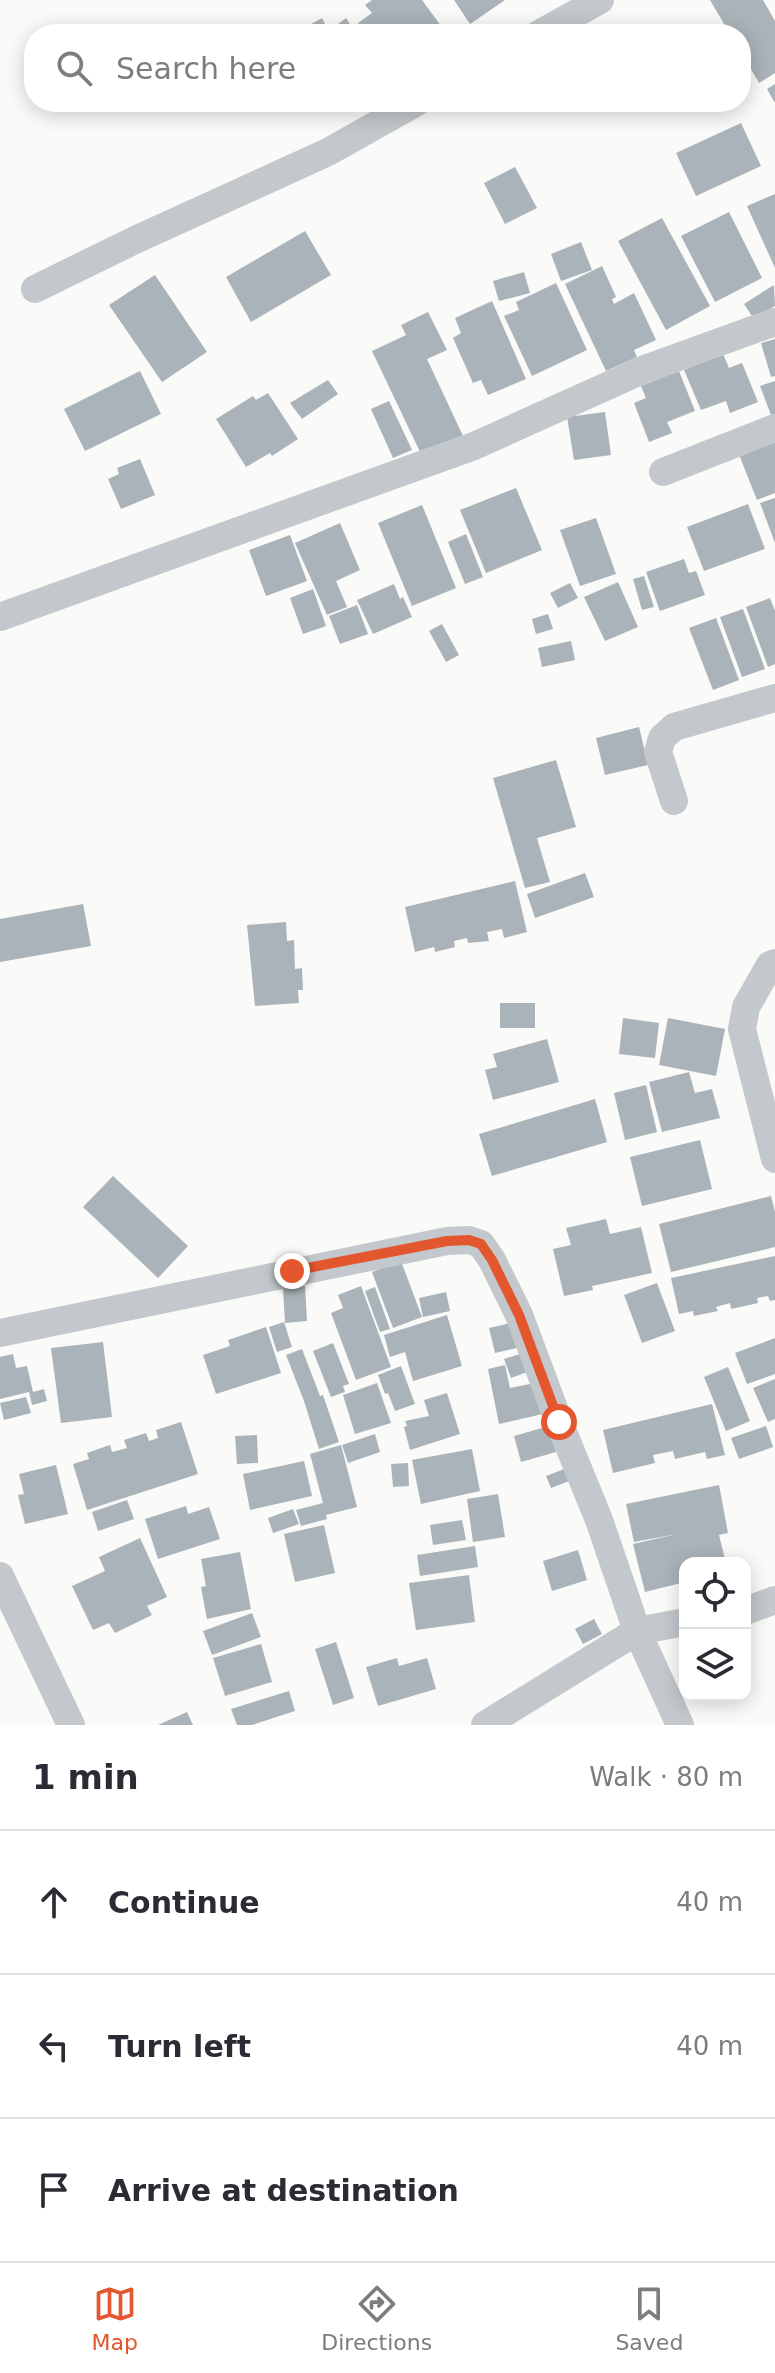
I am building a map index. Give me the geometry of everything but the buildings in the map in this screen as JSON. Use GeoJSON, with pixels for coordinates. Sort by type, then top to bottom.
{"type":"FeatureCollection","features":[{"type":"Feature","properties":{"kind":"street"},"geometry":{"type":"LineString","coordinates":[[557,24],[600,0]]}},
{"type":"Feature","properties":{"kind":"street"},"geometry":{"type":"LineString","coordinates":[[35,289],[328,152],[399,112]]}},
{"type":"Feature","properties":{"kind":"street"},"geometry":{"type":"LineString","coordinates":[[0,617],[474,446],[645,369],[775,322]]}},
{"type":"Feature","properties":{"kind":"street"},"geometry":{"type":"LineString","coordinates":[[663,472],[775,428]]}},
{"type":"Feature","properties":{"kind":"street"},"geometry":{"type":"LineString","coordinates":[[674,801],[658,752],[662,738],[674,727],[775,698]]}},
{"type":"Feature","properties":{"kind":"street"},"geometry":{"type":"LineString","coordinates":[[775,963],[770,965],[746,1007],[742,1029],[775,1159]]}},
{"type":"Feature","properties":{"kind":"street"},"geometry":{"type":"LineString","coordinates":[[0,1333],[447,1241],[469,1240],[481,1244],[519,1315],[599,1520],[637,1631],[680,1725]]}},
{"type":"Feature","properties":{"kind":"street"},"geometry":{"type":"LineString","coordinates":[[0,1576],[71,1725]]}},
{"type":"Feature","properties":{"kind":"street"},"geometry":{"type":"LineString","coordinates":[[751,1609],[775,1600]]}},
{"type":"Feature","properties":{"kind":"street"},"geometry":{"type":"LineString","coordinates":[[485,1725],[637,1631],[679,1623]]}},
{"type":"Feature","properties":{"kind":"route"},"geometry":{"type":"LineString","coordinates":[[292,1271],[447,1241],[469,1240],[481,1244],[519,1315],[559,1422]]}}]}
